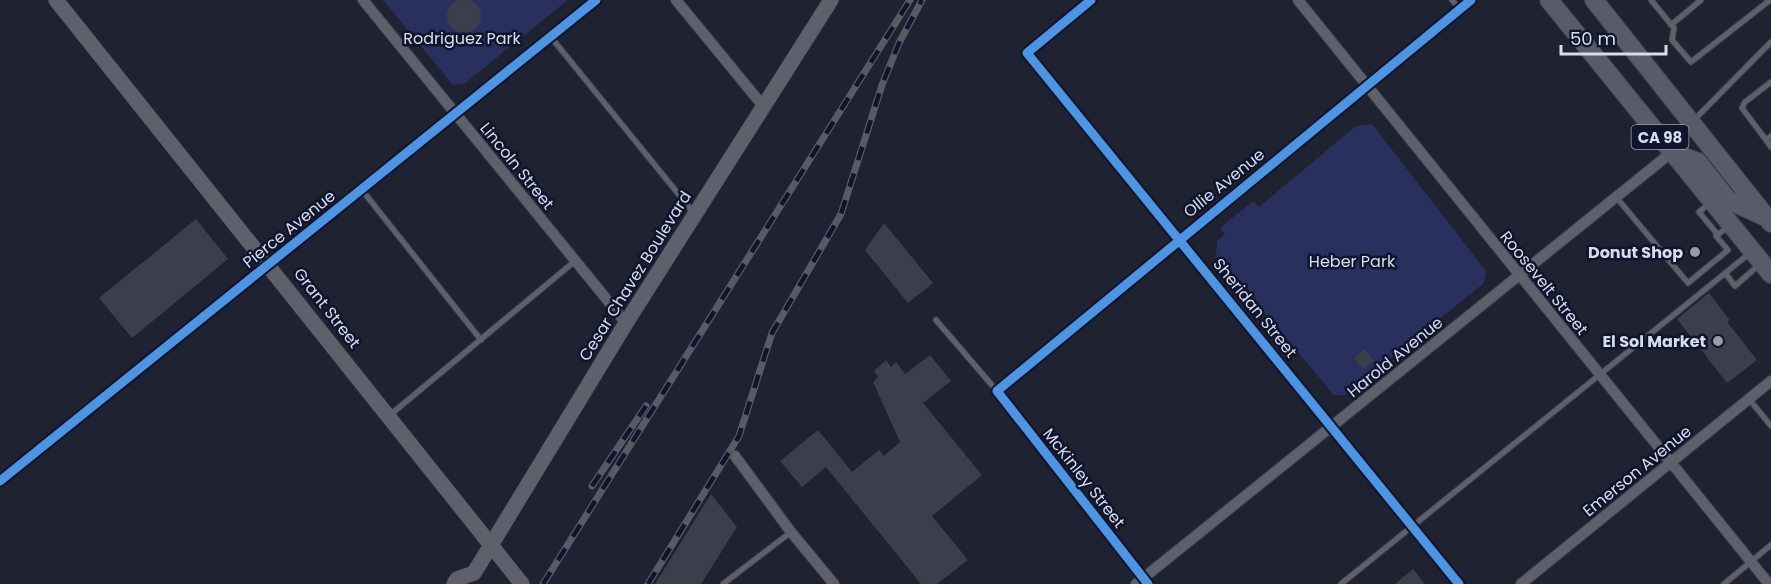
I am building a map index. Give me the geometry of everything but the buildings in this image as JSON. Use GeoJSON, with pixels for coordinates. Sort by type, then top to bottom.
{"type":"FeatureCollection","features":[{"type":"Feature","properties":{"kind":"main road","name":"CA 98"},"geometry":{"type":"LineString","coordinates":[[1549,0],[1712,201],[1724,230],[1762,263]]}},
{"type":"Feature","properties":{"kind":"main road","name":"CA 98"},"geometry":{"type":"LineString","coordinates":[[1594,0],[1769,221]]}},
{"type":"Feature","properties":{"kind":"main road"},"geometry":{"type":"LineString","coordinates":[[1672,152],[1698,162],[1728,200],[1769,221]]}},
{"type":"Feature","properties":{"kind":"street","name":"Grant Street"},"geometry":{"type":"LineString","coordinates":[[56,0],[522,584]]}},
{"type":"Feature","properties":{"kind":"street","name":"Lincoln Street"},"geometry":{"type":"LineString","coordinates":[[363,0],[626,323]]}},
{"type":"Feature","properties":{"kind":"street","name":"Pierce Avenue"},"geometry":{"type":"LineString","coordinates":[[0,481],[596,0]]}},
{"type":"Feature","properties":{"kind":"street"},"geometry":{"type":"LineString","coordinates":[[676,0],[763,106]]}},
{"type":"Feature","properties":{"kind":"street","name":"Cesar Chavez Boulevard"},"geometry":{"type":"LineString","coordinates":[[454,584],[458,579],[476,578],[490,543],[626,323],[831,0]]}},
{"type":"Feature","properties":{"kind":"street","name":"Sheridan Street"},"geometry":{"type":"LineString","coordinates":[[1091,0],[1027,53],[1459,584]]}},
{"type":"Feature","properties":{"kind":"street","name":"Roosevelt Street"},"geometry":{"type":"LineString","coordinates":[[1298,0],[1518,276],[1769,584]]}},
{"type":"Feature","properties":{"kind":"street","name":"Ollie Avenue"},"geometry":{"type":"LineString","coordinates":[[997,391],[1471,0]]}},
{"type":"Feature","properties":{"kind":"street","name":"Harold Avenue"},"geometry":{"type":"LineString","coordinates":[[1142,582],[1672,152]]}},
{"type":"Feature","properties":{"kind":"street","name":"Emerson Avenue"},"geometry":{"type":"LineString","coordinates":[[1521,584],[1771,381]]}},
{"type":"Feature","properties":{"kind":"street","name":"McKinley Street"},"geometry":{"type":"LineString","coordinates":[[997,391],[1142,582]]}},
{"type":"Feature","properties":{"kind":"street"},"geometry":{"type":"LineString","coordinates":[[735,456],[791,532],[834,584]]}},
{"type":"Feature","properties":{"kind":"lane"},"geometry":{"type":"LineString","coordinates":[[1452,0],[1460,9]]}},
{"type":"Feature","properties":{"kind":"lane"},"geometry":{"type":"LineString","coordinates":[[1651,0],[1674,28],[1672,40],[1674,45],[1688,60],[1695,61],[1770,0]]}},
{"type":"Feature","properties":{"kind":"lane"},"geometry":{"type":"LineString","coordinates":[[1671,25],[1701,0]]}},
{"type":"Feature","properties":{"kind":"lane"},"geometry":{"type":"LineString","coordinates":[[550,36],[695,214]]}},
{"type":"Feature","properties":{"kind":"lane"},"geometry":{"type":"LineString","coordinates":[[1690,123],[1771,42]]}},
{"type":"Feature","properties":{"kind":"lane"},"geometry":{"type":"LineString","coordinates":[[1771,82],[1745,102],[1742,108],[1768,138],[1771,147]]}},
{"type":"Feature","properties":{"kind":"lane"},"geometry":{"type":"LineString","coordinates":[[362,190],[481,340]]}},
{"type":"Feature","properties":{"kind":"lane"},"geometry":{"type":"LineString","coordinates":[[1616,197],[1688,284],[1728,250],[1716,236],[1724,230]]}},
{"type":"Feature","properties":{"kind":"lane"},"geometry":{"type":"LineString","coordinates":[[389,416],[575,261]]}},
{"type":"Feature","properties":{"kind":"lane"},"geometry":{"type":"LineString","coordinates":[[1725,273],[1735,286],[1762,263]]}},
{"type":"Feature","properties":{"kind":"lane"},"geometry":{"type":"LineString","coordinates":[[1341,584],[1725,273],[1762,263]]}},
{"type":"Feature","properties":{"kind":"lane"},"geometry":{"type":"LineString","coordinates":[[936,320],[997,391]]}},
{"type":"Feature","properties":{"kind":"lane"},"geometry":{"type":"LineString","coordinates":[[1749,399],[1771,426]]}},
{"type":"Feature","properties":{"kind":"lane"},"geometry":{"type":"LineString","coordinates":[[723,584],[791,532]]}},
{"type":"Feature","properties":{"kind":"lane"},"geometry":{"type":"LineString","coordinates":[[1724,584],[1771,545]]}},
{"type":"Feature","properties":{"kind":"green space","name":"Rodriguez Park"},"geometry":{"type":"Polygon","coordinates":[[[383,0],[568,0],[464,84],[453,85],[383,0]]]}},
{"type":"Feature","properties":{"kind":"green space","name":"Heber Park"},"geometry":{"type":"Polygon","coordinates":[[[1372,124],[1486,271],[1484,283],[1345,395],[1334,395],[1216,256],[1217,241],[1225,234],[1220,228],[1253,201],[1259,207],[1356,126],[1372,124]]]}},
{"type":"Feature","properties":{"kind":"railway"},"geometry":{"type":"LineString","coordinates":[[543,584],[910,0]]}},
{"type":"Feature","properties":{"kind":"railway"},"geometry":{"type":"LineString","coordinates":[[648,584],[739,436],[772,333],[841,214],[882,85],[899,43],[922,0]]}},
{"type":"Feature","properties":{"kind":"railway"},"geometry":{"type":"LineString","coordinates":[[592,486],[646,406]]}},
{"type":"Feature","properties":{"kind":"cycle path"},"geometry":{"type":"LineString","coordinates":[[0,481],[596,0]]}},
{"type":"Feature","properties":{"kind":"cycle path"},"geometry":{"type":"LineString","coordinates":[[1091,0],[1027,53],[1459,584]]}},
{"type":"Feature","properties":{"kind":"cycle path"},"geometry":{"type":"LineString","coordinates":[[1148,584],[997,391],[1471,0]]}},
{"type":"Feature","properties":{"kind":"place","name":"Donut Shop"},"geometry":{"type":"Point","coordinates":[1695,252]}},
{"type":"Feature","properties":{"kind":"place","name":"El Sol Market"},"geometry":{"type":"Point","coordinates":[1718,341]}}]}
